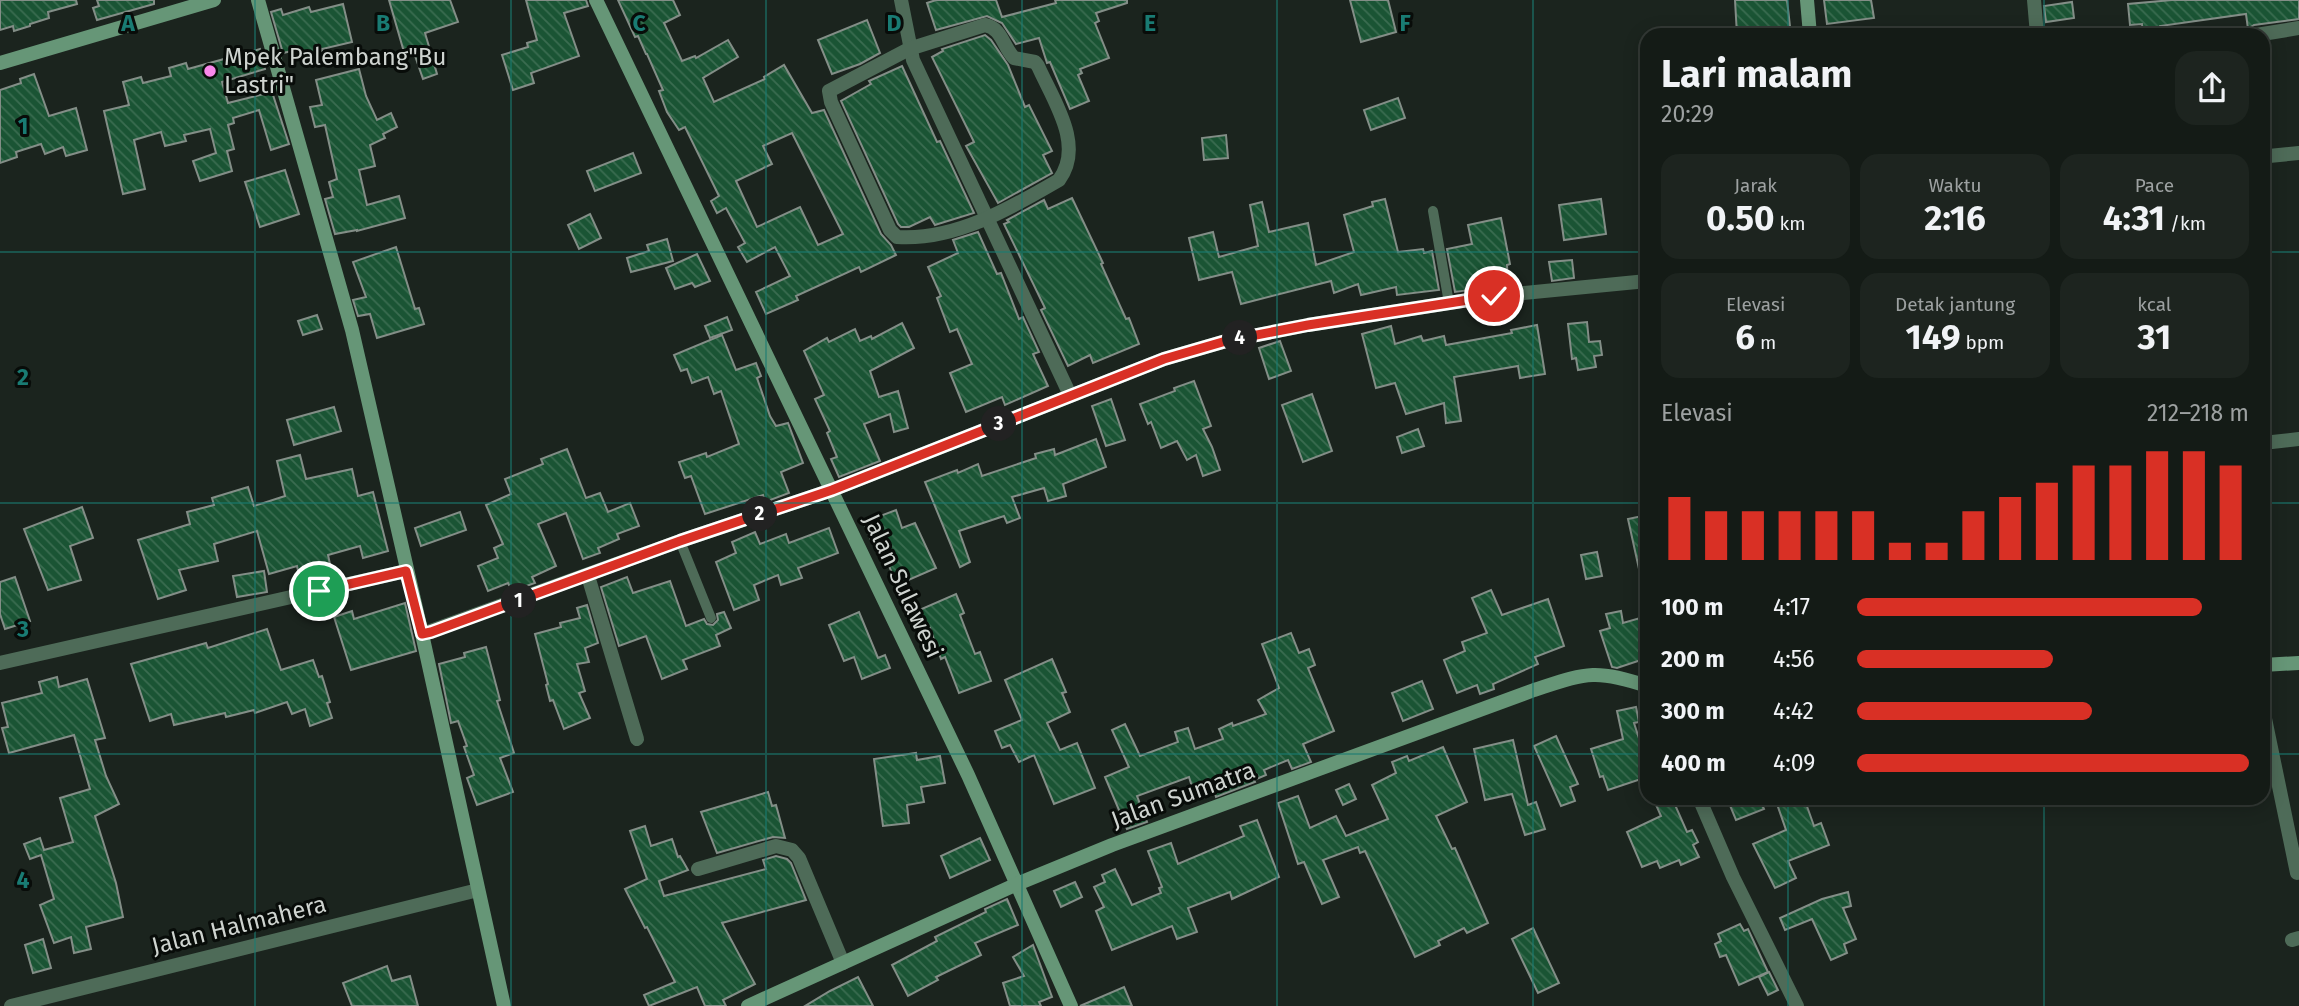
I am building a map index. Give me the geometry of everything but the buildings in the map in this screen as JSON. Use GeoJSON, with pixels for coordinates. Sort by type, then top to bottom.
{"type":"FeatureCollection","features":[{"type":"Feature","properties":{"kind":"street"},"geometry":{"type":"LineString","coordinates":[[0,63],[214,0]]}},
{"type":"Feature","properties":{"kind":"street"},"geometry":{"type":"LineString","coordinates":[[258,0],[352,330],[504,1006]]}},
{"type":"Feature","properties":{"kind":"street","name":"Jalan Sulawesi"},"geometry":{"type":"LineString","coordinates":[[596,0],[968,775],[1072,1006]]}},
{"type":"Feature","properties":{"kind":"street"},"geometry":{"type":"LineString","coordinates":[[901,0],[909,48],[1070,395]]}},
{"type":"Feature","properties":{"kind":"street"},"geometry":{"type":"LineString","coordinates":[[1807,0],[1809,28]]}},
{"type":"Feature","properties":{"kind":"street"},"geometry":{"type":"LineString","coordinates":[[2034,0],[2036,28]]}},
{"type":"Feature","properties":{"kind":"street"},"geometry":{"type":"LineString","coordinates":[[985,24],[998,31],[1011,56],[1016,60],[1035,62],[1069,141],[1070,160],[1059,180],[987,218],[942,234],[897,237],[884,218],[829,91],[909,48],[985,24]]}},
{"type":"Feature","properties":{"kind":"street"},"geometry":{"type":"LineString","coordinates":[[2270,33],[2299,28]]}},
{"type":"Feature","properties":{"kind":"street"},"geometry":{"type":"LineString","coordinates":[[2270,156],[2299,153]]}},
{"type":"Feature","properties":{"kind":"street"},"geometry":{"type":"LineString","coordinates":[[422,634],[680,541],[832,490],[1164,359],[1226,341],[1308,325],[1494,296],[1640,282]]}},
{"type":"Feature","properties":{"kind":"street"},"geometry":{"type":"LineString","coordinates":[[2270,442],[2299,439]]}},
{"type":"Feature","properties":{"kind":"street"},"geometry":{"type":"LineString","coordinates":[[0,663],[406,571]]}},
{"type":"Feature","properties":{"kind":"street"},"geometry":{"type":"LineString","coordinates":[[588,576],[637,739]]}},
{"type":"Feature","properties":{"kind":"street"},"geometry":{"type":"LineString","coordinates":[[2270,665],[2299,663]]}},
{"type":"Feature","properties":{"kind":"street","name":"Jalan Sumatra"},"geometry":{"type":"LineString","coordinates":[[748,1006],[1017,884],[1112,845],[1573,677],[1605,674],[1640,684]]}},
{"type":"Feature","properties":{"kind":"street"},"geometry":{"type":"LineString","coordinates":[[2270,743],[2297,873]]}},
{"type":"Feature","properties":{"kind":"street"},"geometry":{"type":"LineString","coordinates":[[1702,805],[1733,877],[1797,1006]]}},
{"type":"Feature","properties":{"kind":"street"},"geometry":{"type":"LineString","coordinates":[[698,869],[775,846],[792,850],[799,858],[843,963]]}},
{"type":"Feature","properties":{"kind":"street","name":"Jalan Halmahera"},"geometry":{"type":"LineString","coordinates":[[11,1006],[478,890]]}},
{"type":"Feature","properties":{"kind":"lane"},"geometry":{"type":"LineString","coordinates":[[1433,211],[1449,303]]}},
{"type":"Feature","properties":{"kind":"lane"},"geometry":{"type":"LineString","coordinates":[[680,541],[711,618]]}},
{"type":"Feature","properties":{"kind":"place","name":"Mpek Palembang\"Bu Lastri\""},"geometry":{"type":"Point","coordinates":[210,71]}},
{"type":"Feature","properties":{"kind":"route"},"geometry":{"type":"LineString","coordinates":[[319,591],[406,571],[422,634],[431,632],[680,541],[832,490],[1164,359],[1226,341],[1308,325],[1494,296]]}}]}
